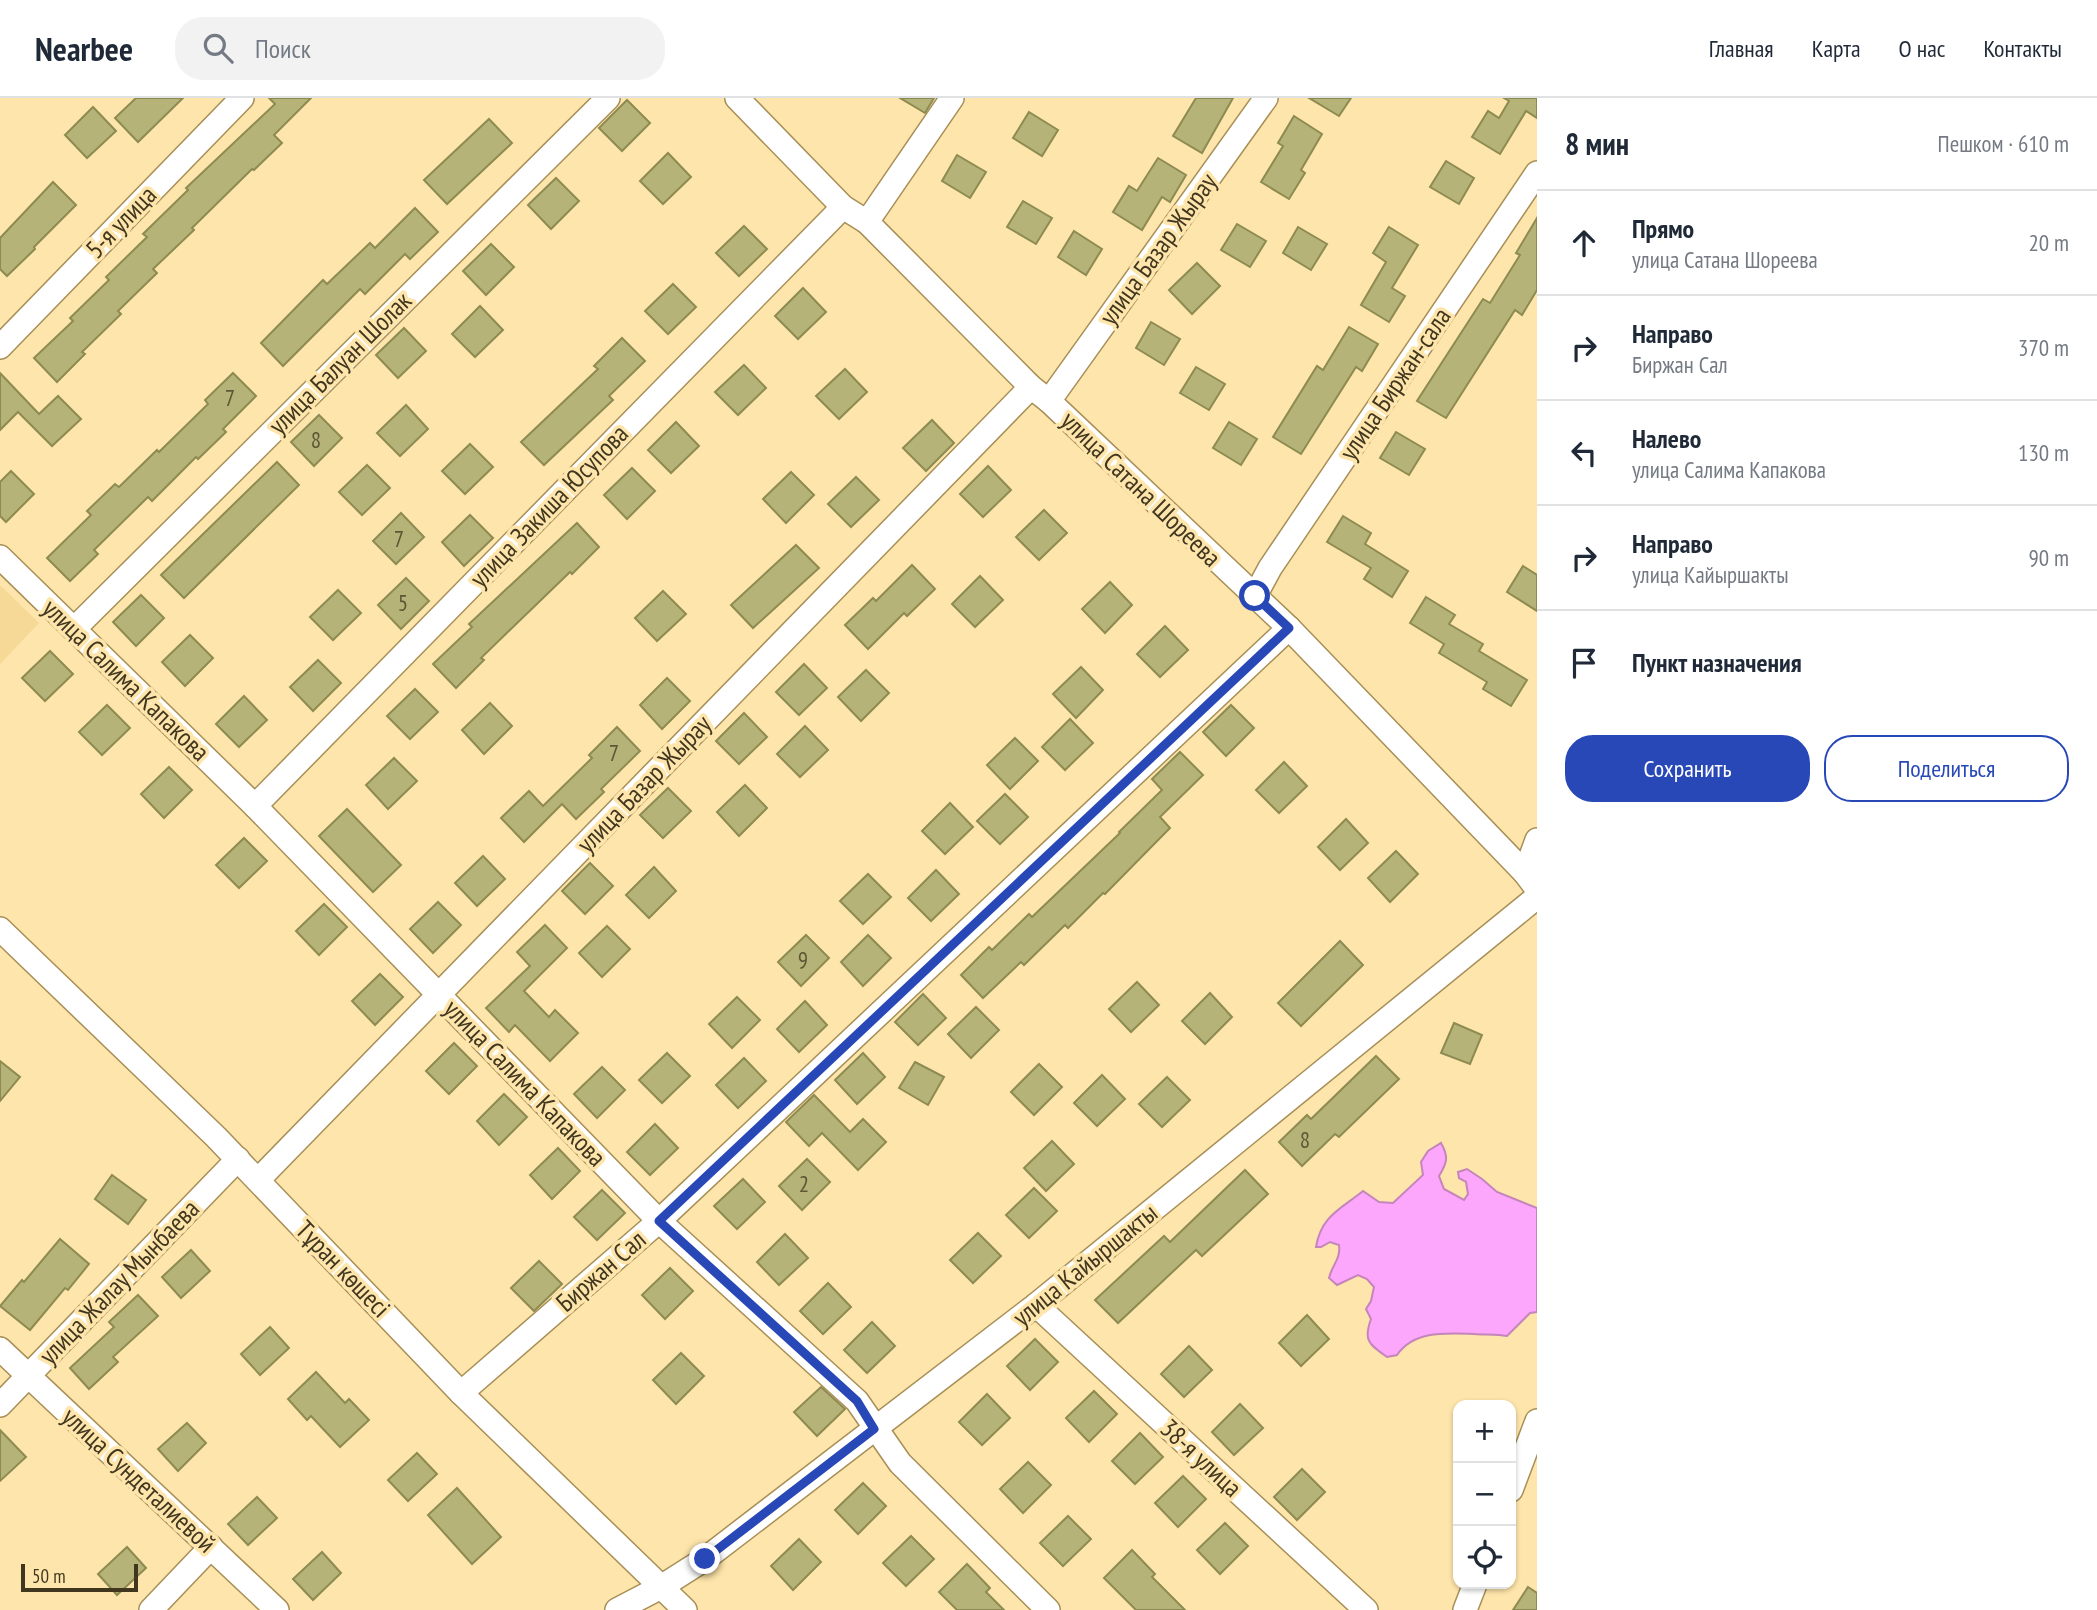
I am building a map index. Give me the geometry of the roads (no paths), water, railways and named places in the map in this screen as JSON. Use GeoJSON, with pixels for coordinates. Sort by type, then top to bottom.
{"type":"FeatureCollection","features":[{"type":"Feature","properties":{"kind":"street","name":"5-я улица"},"geometry":{"type":"LineString","coordinates":[[0,347],[242,98]]}},
{"type":"Feature","properties":{"kind":"street","name":"улица Балуан Шолак"},"geometry":{"type":"LineString","coordinates":[[74,629],[608,98]]}},
{"type":"Feature","properties":{"kind":"street","name":"улица Сатана Шореева"},"geometry":{"type":"LineString","coordinates":[[737,98],[843,206],[867,222],[1031,387],[1289,628],[1531,881]]}},
{"type":"Feature","properties":{"kind":"street"},"geometry":{"type":"LineString","coordinates":[[867,222],[952,98]]}},
{"type":"Feature","properties":{"kind":"street","name":"улица Базар Жырау"},"geometry":{"type":"LineString","coordinates":[[1049,401],[1266,98]]}},
{"type":"Feature","properties":{"kind":"street","name":"улица Биржан-сала"},"geometry":{"type":"LineString","coordinates":[[1255,596],[1270,568],[1537,173]]}},
{"type":"Feature","properties":{"kind":"street","name":"улица Закиша Юсупова"},"geometry":{"type":"LineString","coordinates":[[255,806],[843,206]]}},
{"type":"Feature","properties":{"kind":"street","name":"улица Базар Жырау"},"geometry":{"type":"LineString","coordinates":[[258,1180],[1031,387]]}},
{"type":"Feature","properties":{"kind":"street","name":"улица Салима Капакова"},"geometry":{"type":"LineString","coordinates":[[0,557],[255,806],[659,1221],[857,1401],[900,1463],[1048,1610]]}},
{"type":"Feature","properties":{"kind":"street","name":"Биржан Сал"},"geometry":{"type":"LineString","coordinates":[[461,1393],[659,1221],[1289,628]]}},
{"type":"Feature","properties":{"kind":"street"},"geometry":{"type":"LineString","coordinates":[[1531,881],[1537,840]]}},
{"type":"Feature","properties":{"kind":"street","name":"улица Кайыршакты"},"geometry":{"type":"LineString","coordinates":[[617,1610],[662,1587],[705,1559],[1036,1305],[1537,897]]}},
{"type":"Feature","properties":{"kind":"street","name":"Тұран көшесі"},"geometry":{"type":"LineString","coordinates":[[0,929],[238,1159],[461,1393],[685,1610]]}},
{"type":"Feature","properties":{"kind":"street","name":"улица Жалау Мынбаева"},"geometry":{"type":"LineString","coordinates":[[0,1405],[238,1159]]}},
{"type":"Feature","properties":{"kind":"street","name":"38-я улица"},"geometry":{"type":"LineString","coordinates":[[1036,1305],[1366,1610]]}},
{"type":"Feature","properties":{"kind":"street","name":"улица Сундеталиевой"},"geometry":{"type":"LineString","coordinates":[[0,1349],[277,1610]]}},
{"type":"Feature","properties":{"kind":"street"},"geometry":{"type":"LineString","coordinates":[[1516,1477],[1537,1421]]}},
{"type":"Feature","properties":{"kind":"street"},"geometry":{"type":"LineString","coordinates":[[151,1610],[211,1547]]}},
{"type":"Feature","properties":{"kind":"street"},"geometry":{"type":"LineString","coordinates":[[1465,1610],[1473,1589]]}}]}
